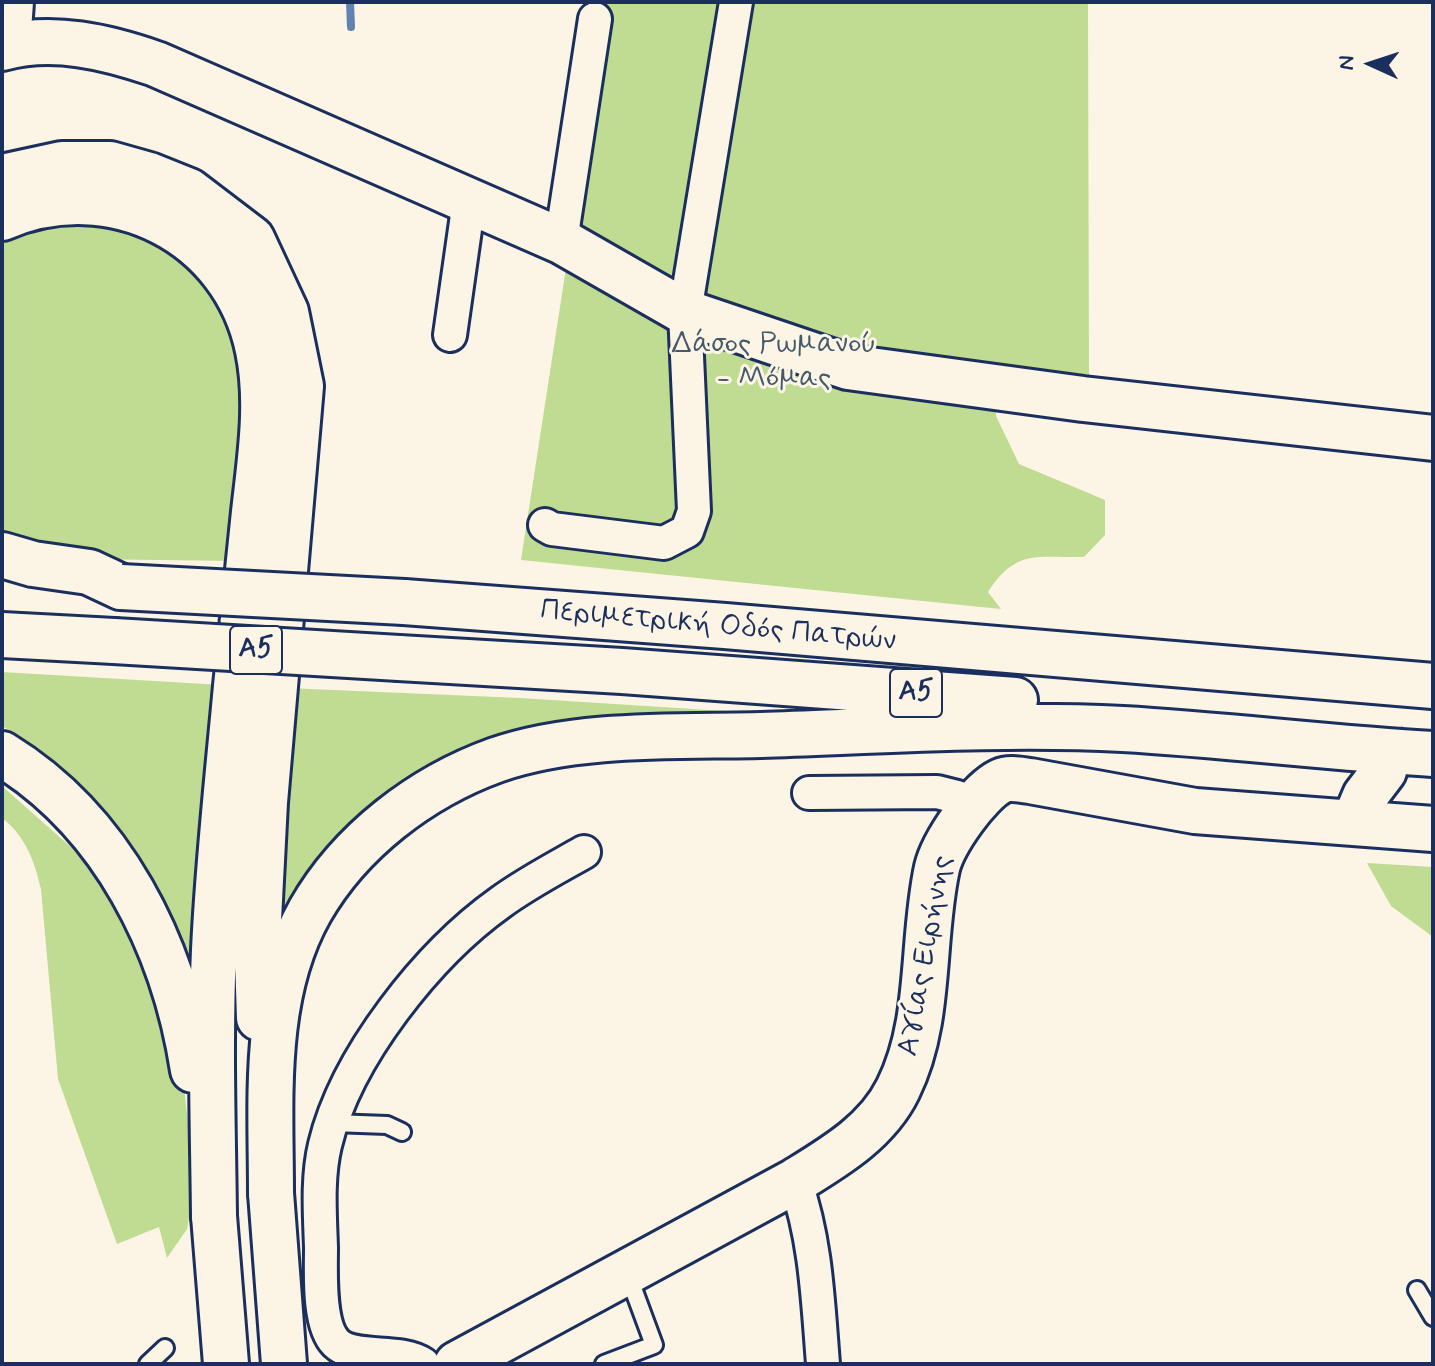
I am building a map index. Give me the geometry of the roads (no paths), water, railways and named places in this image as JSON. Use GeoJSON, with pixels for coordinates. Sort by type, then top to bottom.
{"type":"FeatureCollection","features":[{"type":"Feature","properties":{"kind":"main road"},"geometry":{"type":"LineString","coordinates":[[8,46],[49,42],[87,45],[120,51],[144,60],[561,241],[685,312],[848,367],[1083,399],[1433,438]]}},
{"type":"Feature","properties":{"kind":"main road"},"geometry":{"type":"LineString","coordinates":[[2,177],[62,164],[110,164],[189,191],[252,239],[286,312],[301,386],[266,788],[257,958],[261,1081],[284,1364]]}},
{"type":"Feature","properties":{"kind":"main road"},"geometry":{"type":"LineString","coordinates":[[2,218],[40,205],[93,202],[158,219],[212,257],[232,281],[248,315],[258,350],[263,397],[260,458],[236,688],[214,951],[214,1216],[226,1364]]}},
{"type":"Feature","properties":{"kind":"main road"},"geometry":{"type":"LineString","coordinates":[[2,555],[33,564],[89,572],[121,587]]}},
{"type":"Feature","properties":{"kind":"main road","name":"Περιμετρική Οδός Πατρών"},"geometry":{"type":"LineString","coordinates":[[2,584],[404,602],[1433,686]]}},
{"type":"Feature","properties":{"kind":"main road","name":"Περιμετρική Οδός Πατρών"},"geometry":{"type":"LineString","coordinates":[[2,635],[622,671],[1279,721],[1433,736]]}},
{"type":"Feature","properties":{"kind":"main road"},"geometry":{"type":"LineString","coordinates":[[271,1193],[272,1068],[276,1015],[287,965],[304,922],[324,888],[351,855],[402,809],[458,776],[500,759],[600,740],[959,727],[1124,729],[1433,754]]}},
{"type":"Feature","properties":{"kind":"main road"},"geometry":{"type":"LineString","coordinates":[[2,754],[38,780],[76,816],[118,868],[148,918],[171,974],[189,1041],[204,1172],[214,1216]]}},
{"type":"Feature","properties":{"kind":"main road"},"geometry":{"type":"LineString","coordinates":[[1354,822],[1365,796],[1384,771]]}},
{"type":"Feature","properties":{"kind":"main road","name":"Αγίας Ειρήνης"},"geometry":{"type":"LineString","coordinates":[[457,1364],[795,1181],[853,1142],[875,1122],[897,1090],[913,1048],[920,1016],[937,869],[948,841],[992,787],[1010,779],[1173,808],[1433,829]]}},
{"type":"Feature","properties":{"kind":"street"},"geometry":{"type":"LineString","coordinates":[[8,46],[17,2]]}},
{"type":"Feature","properties":{"kind":"street"},"geometry":{"type":"LineString","coordinates":[[545,525],[552,529],[664,543],[687,531],[694,511],[685,312],[736,2]]}},
{"type":"Feature","properties":{"kind":"street"},"geometry":{"type":"LineString","coordinates":[[561,241],[595,19]]}},
{"type":"Feature","properties":{"kind":"street"},"geometry":{"type":"LineString","coordinates":[[450,335],[469,201]]}},
{"type":"Feature","properties":{"kind":"street"},"geometry":{"type":"LineString","coordinates":[[809,793],[937,792],[957,797],[973,807]]}},
{"type":"Feature","properties":{"kind":"street"},"geometry":{"type":"LineString","coordinates":[[423,1364],[409,1357],[348,1349],[336,1343],[327,1328],[321,1270],[321,1190],[325,1145],[363,1058],[382,1025],[414,983],[477,921],[501,902],[584,852]]}},
{"type":"Feature","properties":{"kind":"street"},"geometry":{"type":"LineString","coordinates":[[795,1181],[815,1258],[823,1364]]}},
{"type":"Feature","properties":{"kind":"lane"},"geometry":{"type":"LineString","coordinates":[[333,1123],[387,1125],[402,1132]]}},
{"type":"Feature","properties":{"kind":"lane"},"geometry":{"type":"LineString","coordinates":[[604,1364],[654,1345],[627,1272]]}},
{"type":"Feature","properties":{"kind":"lane"},"geometry":{"type":"LineString","coordinates":[[1417,1290],[1433,1317]]}},
{"type":"Feature","properties":{"kind":"lane"},"geometry":{"type":"LineString","coordinates":[[148,1364],[165,1348]]}},
{"type":"Feature","properties":{"kind":"waterway"},"geometry":{"type":"LineString","coordinates":[[350,2],[351,27]]}},
{"type":"Feature","properties":{"kind":"tunnel"},"geometry":{"type":"LineString","coordinates":[[1384,771],[1433,727]]}},
{"type":"Feature","properties":{"kind":"park label","name":"Δάσος Ρωμανού - Μόμας"},"geometry":{"type":"Point","coordinates":[774,363]}}]}
